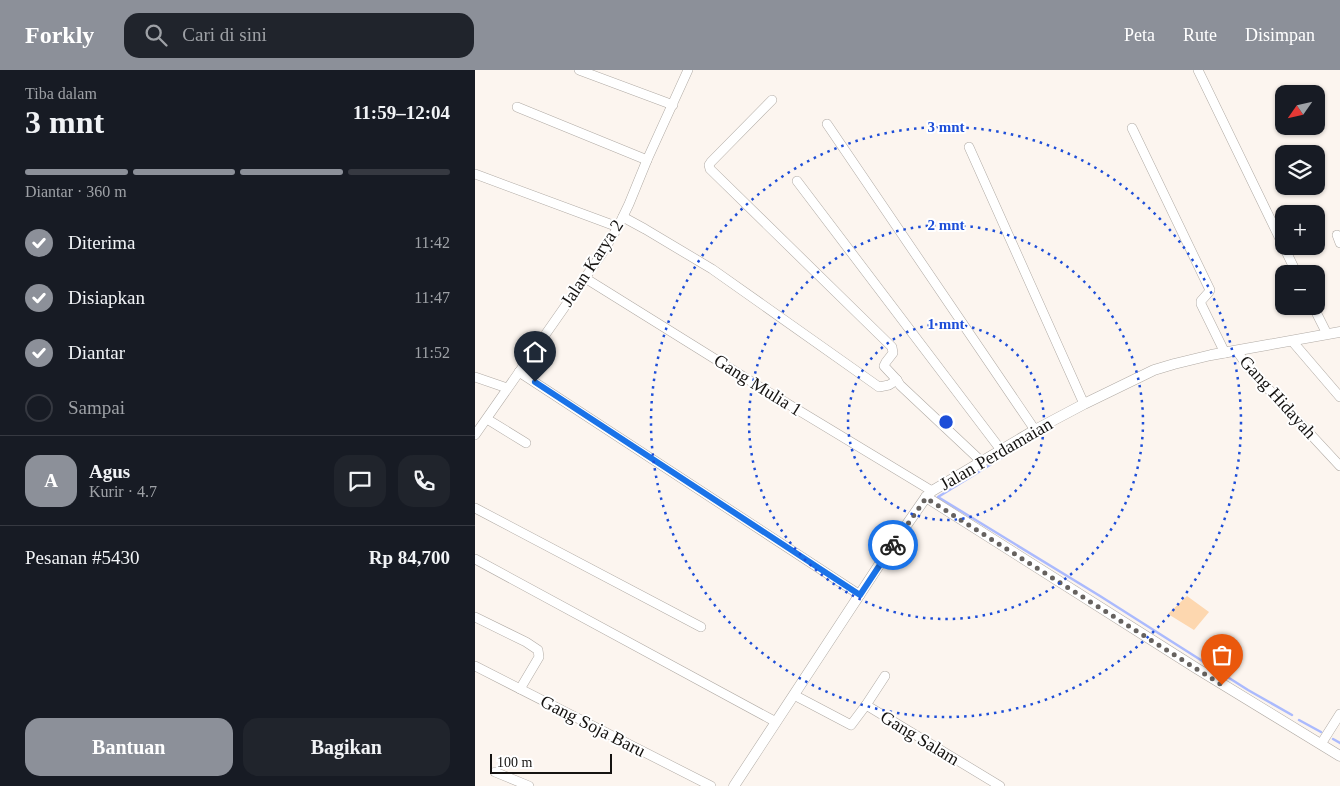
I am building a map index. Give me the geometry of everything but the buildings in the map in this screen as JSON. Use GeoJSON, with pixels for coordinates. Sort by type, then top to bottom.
{"type":"FeatureCollection","features":[{"type":"Feature","properties":{"kind":"street"},"geometry":{"type":"LineString","coordinates":[[579,70],[673,105]]}},
{"type":"Feature","properties":{"kind":"street","name":"Jalan Karya 2"},"geometry":{"type":"LineString","coordinates":[[475,435],[601,255],[618,227],[688,70]]}},
{"type":"Feature","properties":{"kind":"street"},"geometry":{"type":"LineString","coordinates":[[1198,70],[1293,265]]}},
{"type":"Feature","properties":{"kind":"street"},"geometry":{"type":"LineString","coordinates":[[772,100],[711,162],[709,165],[710,169],[892,347],[893,353],[885,362],[885,366],[900,385],[982,462]]}},
{"type":"Feature","properties":{"kind":"street"},"geometry":{"type":"LineString","coordinates":[[517,107],[647,160]]}},
{"type":"Feature","properties":{"kind":"street"},"geometry":{"type":"LineString","coordinates":[[827,124],[1035,430]]}},
{"type":"Feature","properties":{"kind":"street"},"geometry":{"type":"LineString","coordinates":[[1132,128],[1209,290],[1201,304],[1225,353]]}},
{"type":"Feature","properties":{"kind":"street"},"geometry":{"type":"LineString","coordinates":[[969,146],[1084,404]]}},
{"type":"Feature","properties":{"kind":"street"},"geometry":{"type":"LineString","coordinates":[[475,174],[618,227]]}},
{"type":"Feature","properties":{"kind":"street"},"geometry":{"type":"LineString","coordinates":[[797,181],[1001,450]]}},
{"type":"Feature","properties":{"kind":"street"},"geometry":{"type":"LineString","coordinates":[[623,216],[712,270],[879,387],[889,385],[897,380]]}},
{"type":"Feature","properties":{"kind":"street","name":"Gang Mulia 1"},"geometry":{"type":"LineString","coordinates":[[585,278],[929,494]]}},
{"type":"Feature","properties":{"kind":"street"},"geometry":{"type":"LineString","coordinates":[[1318,315],[1327,334]]}},
{"type":"Feature","properties":{"kind":"street","name":"Jalan Perdamaian"},"geometry":{"type":"LineString","coordinates":[[734,786],[929,494],[1035,430],[1145,374],[1163,367],[1225,353],[1340,332]]}},
{"type":"Feature","properties":{"kind":"street"},"geometry":{"type":"LineString","coordinates":[[1292,341],[1340,397]]}},
{"type":"Feature","properties":{"kind":"street","name":"Gang Hidayah"},"geometry":{"type":"LineString","coordinates":[[1237,351],[1247,367],[1340,466]]}},
{"type":"Feature","properties":{"kind":"street"},"geometry":{"type":"LineString","coordinates":[[519,372],[860,595]]}},
{"type":"Feature","properties":{"kind":"street"},"geometry":{"type":"LineString","coordinates":[[475,377],[507,388]]}},
{"type":"Feature","properties":{"kind":"street"},"geometry":{"type":"LineString","coordinates":[[487,418],[525,443]]}},
{"type":"Feature","properties":{"kind":"street"},"geometry":{"type":"LineString","coordinates":[[929,494],[1196,668],[1340,756]]}},
{"type":"Feature","properties":{"kind":"street"},"geometry":{"type":"LineString","coordinates":[[475,508],[701,627]]}},
{"type":"Feature","properties":{"kind":"street"},"geometry":{"type":"LineString","coordinates":[[475,559],[775,722]]}},
{"type":"Feature","properties":{"kind":"street"},"geometry":{"type":"LineString","coordinates":[[475,617],[526,642],[538,650],[539,657],[520,689]]}},
{"type":"Feature","properties":{"kind":"street","name":"Gang Soja Baru"},"geometry":{"type":"LineString","coordinates":[[475,666],[711,786]]}},
{"type":"Feature","properties":{"kind":"street"},"geometry":{"type":"LineString","coordinates":[[866,705],[885,676]]}},
{"type":"Feature","properties":{"kind":"street","name":"Gang Salam"},"geometry":{"type":"LineString","coordinates":[[794,695],[851,725],[866,705],[1000,786]]}},
{"type":"Feature","properties":{"kind":"street"},"geometry":{"type":"LineString","coordinates":[[1321,744],[1340,714]]}},
{"type":"Feature","properties":{"kind":"street"},"geometry":{"type":"LineString","coordinates":[[495,772],[529,786]]}},
{"type":"Feature","properties":{"kind":"shaded area"},"geometry":{"type":"Polygon","coordinates":[[[1187,596],[1209,612],[1194,630],[1168,614],[1187,596]]]}},
{"type":"Feature","properties":{"kind":"waterway"},"geometry":{"type":"LineString","coordinates":[[1011,452],[938,497],[1100,596],[1248,690],[1292,715]]}},
{"type":"Feature","properties":{"kind":"waterway"},"geometry":{"type":"LineString","coordinates":[[1299,720],[1321,732]]}},
{"type":"Feature","properties":{"kind":"waterway"},"geometry":{"type":"LineString","coordinates":[[1333,739],[1340,743]]}},
{"type":"Feature","properties":{"kind":"way so far"},"geometry":{"type":"LineString","coordinates":[[893,545],[926,498],[1222,685]]}},
{"type":"Feature","properties":{"kind":"route"},"geometry":{"type":"LineString","coordinates":[[535,382],[860,595],[893,545]]}}]}
